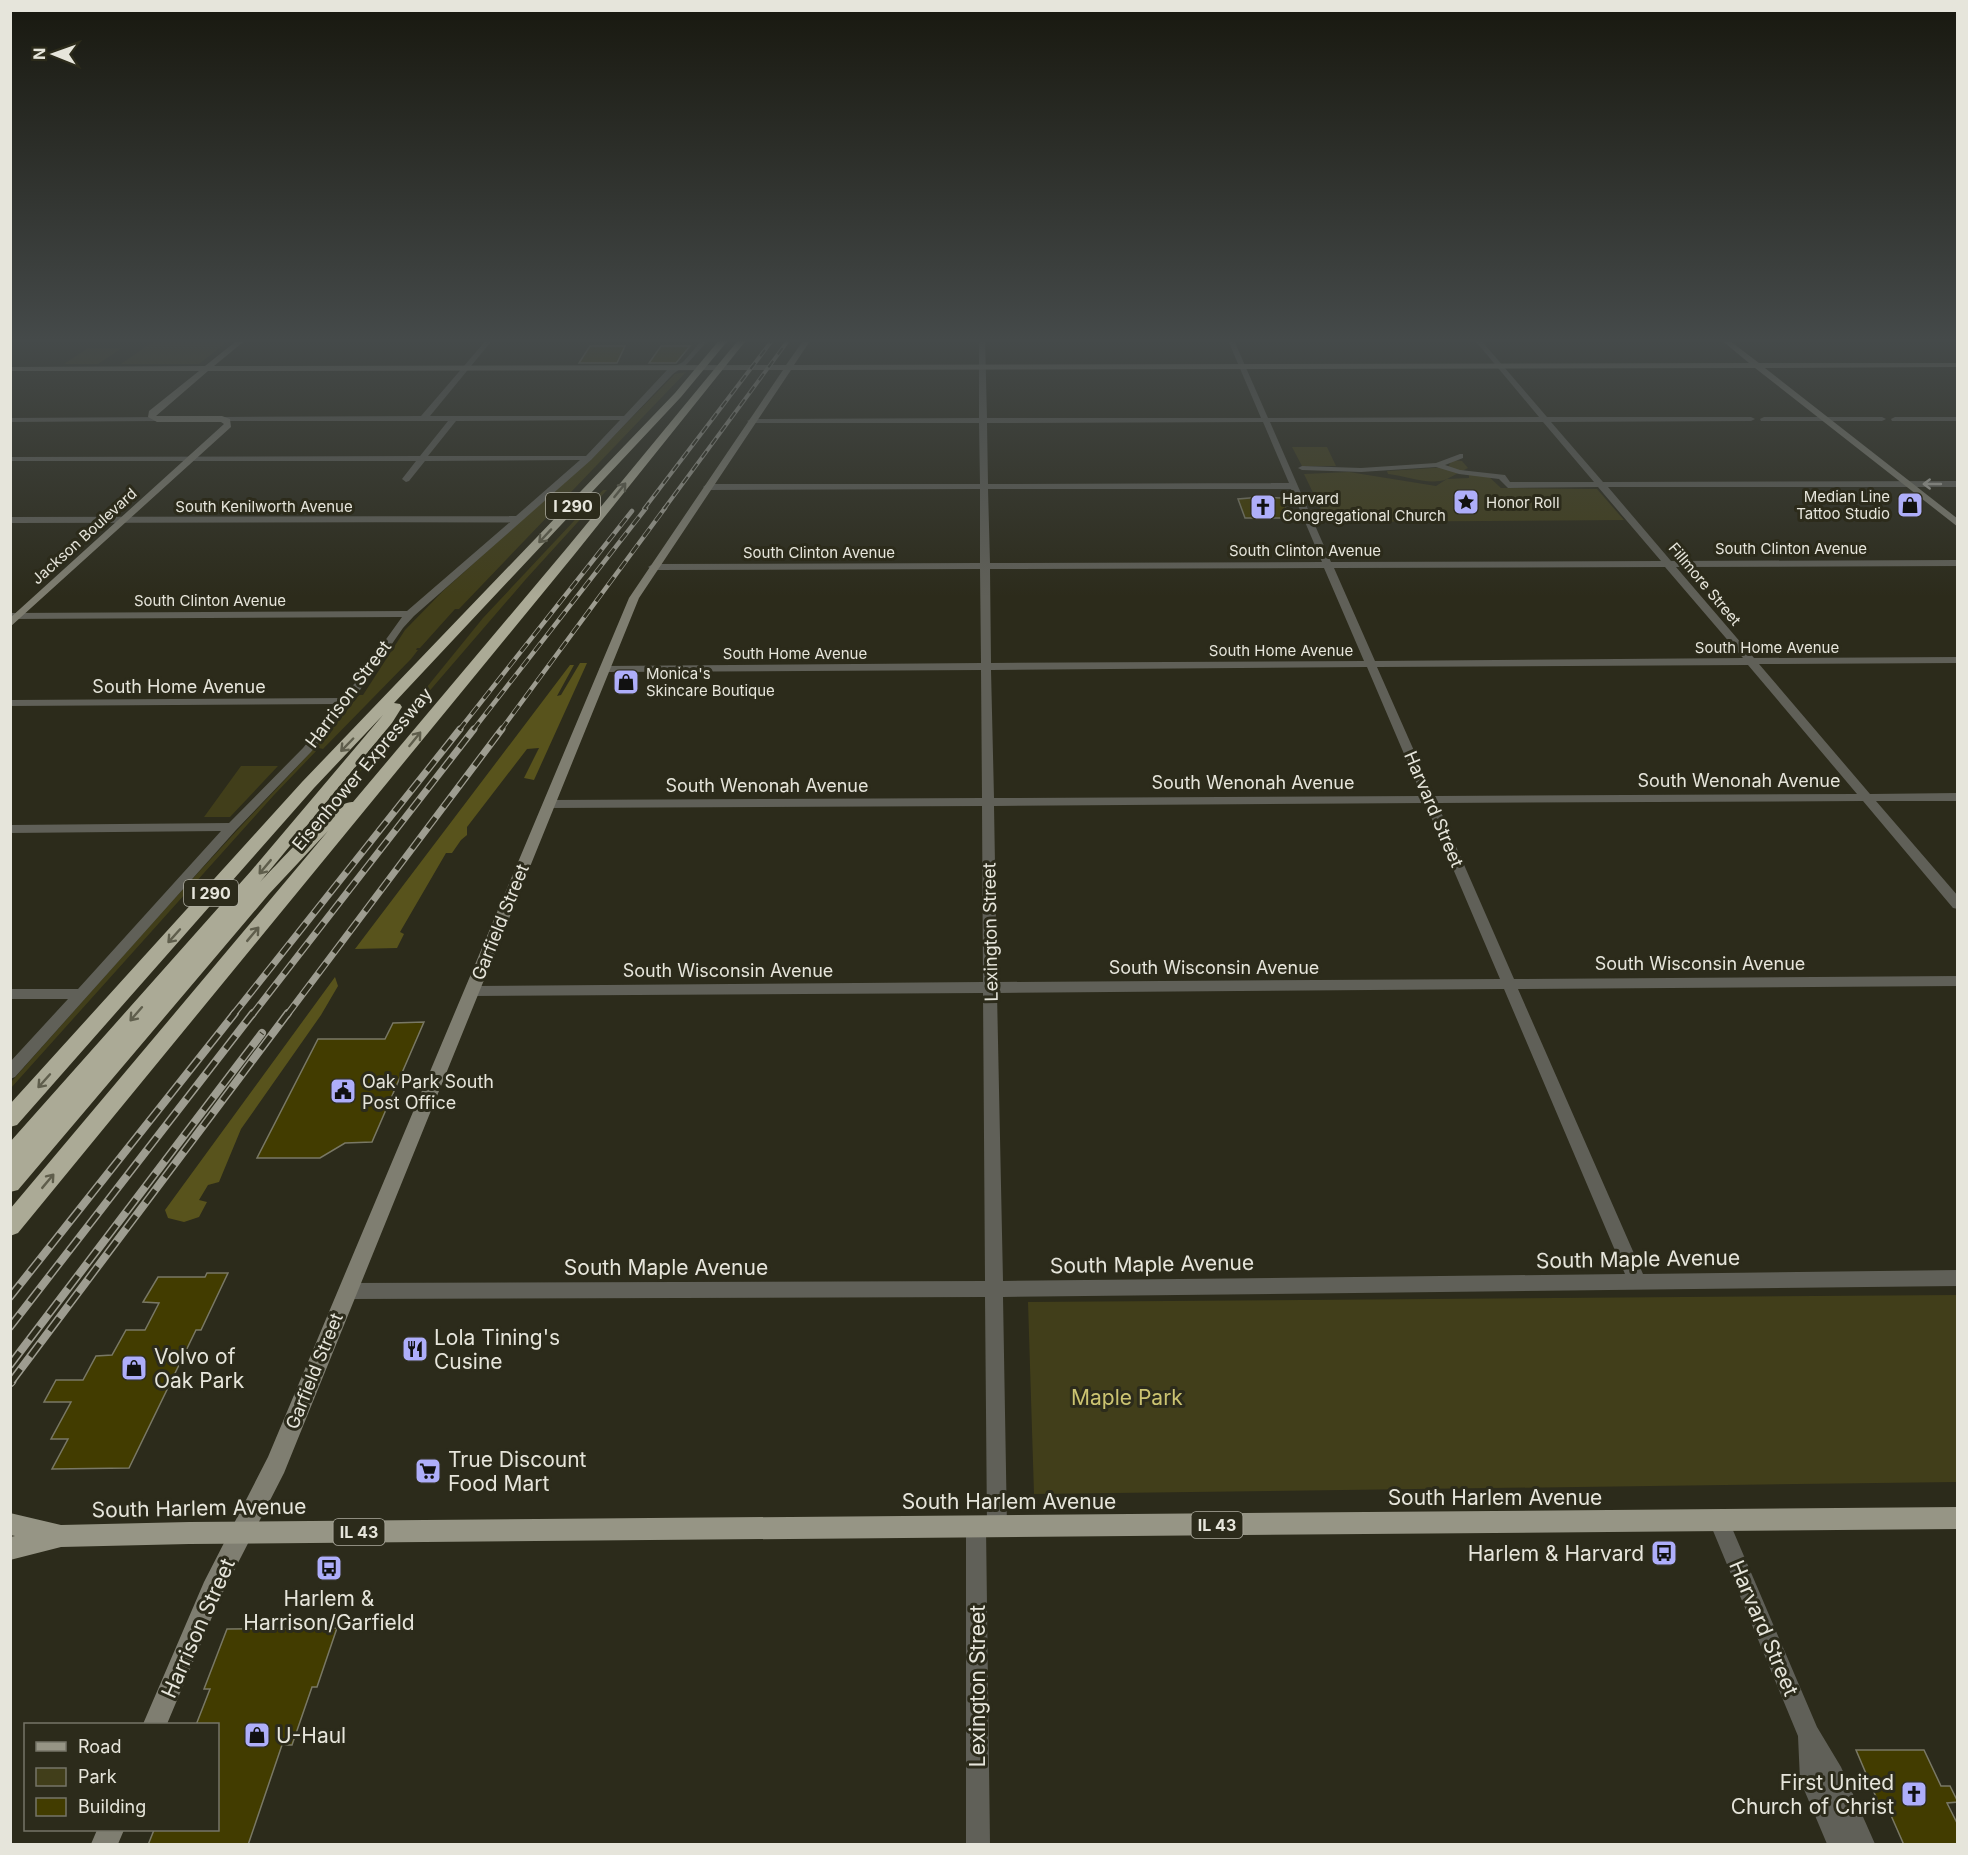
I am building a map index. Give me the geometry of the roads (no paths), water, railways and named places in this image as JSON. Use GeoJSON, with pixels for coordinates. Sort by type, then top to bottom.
{"type":"FeatureCollection","features":[{"type":"Feature","properties":{"kind":"highway","name":"Eisenhower Expressway"},"geometry":{"type":"LineString","coordinates":[[10,1119],[308,785],[650,425]]}},
{"type":"Feature","properties":{"kind":"highway","name":"Eisenhower Expressway"},"geometry":{"type":"LineString","coordinates":[[10,1226],[378,784],[673,425]]}},
{"type":"Feature","properties":{"kind":"highway"},"geometry":{"type":"LineString","coordinates":[[10,1157],[257,875],[364,748],[387,720],[416,672]]}},
{"type":"Feature","properties":{"kind":"highway"},"geometry":{"type":"LineString","coordinates":[[10,1183],[263,890],[326,824],[378,784]]}},
{"type":"Feature","properties":{"kind":"main road","name":"South Harlem Avenue"},"geometry":{"type":"LineString","coordinates":[[10,1549],[61,1536],[242,1533],[1958,1518]]}},
{"type":"Feature","properties":{"kind":"main road","name":"South Harlem Avenue"},"geometry":{"type":"LineString","coordinates":[[10,1524],[61,1536]]}},
{"type":"Feature","properties":{"kind":"street","name":"Jackson Boulevard"},"geometry":{"type":"LineString","coordinates":[[13,619],[228,425]]}},
{"type":"Feature","properties":{"kind":"street"},"geometry":{"type":"LineString","coordinates":[[406,479],[449,425]]}},
{"type":"Feature","properties":{"kind":"street","name":"Harrison Street"},"geometry":{"type":"LineString","coordinates":[[10,1073],[232,827],[307,750],[347,701],[399,626],[410,614],[588,458],[621,425]]}},
{"type":"Feature","properties":{"kind":"street","name":"Garfield Street"},"geometry":{"type":"LineString","coordinates":[[242,1533],[276,1465],[634,598],[749,425]]}},
{"type":"Feature","properties":{"kind":"street","name":"Lexington Street"},"geometry":{"type":"LineString","coordinates":[[978,1845],[994,1288],[984,425]]}},
{"type":"Feature","properties":{"kind":"street","name":"Harvard Street"},"geometry":{"type":"LineString","coordinates":[[1268,425],[1637,1281]]}},
{"type":"Feature","properties":{"kind":"street","name":"Fillmore Street"},"geometry":{"type":"LineString","coordinates":[[1550,425],[1958,905]]}},
{"type":"Feature","properties":{"kind":"street"},"geometry":{"type":"LineString","coordinates":[[1832,425],[1958,524]]}},
{"type":"Feature","properties":{"kind":"street"},"geometry":{"type":"LineString","coordinates":[[1302,468],[1361,470],[1437,465],[1460,456]]}},
{"type":"Feature","properties":{"kind":"street"},"geometry":{"type":"LineString","coordinates":[[10,459],[588,458]]}},
{"type":"Feature","properties":{"kind":"street"},"geometry":{"type":"LineString","coordinates":[[1437,465],[1459,472],[1502,477],[1508,485],[1958,484]]}},
{"type":"Feature","properties":{"kind":"street"},"geometry":{"type":"LineString","coordinates":[[707,487],[1295,486]]}},
{"type":"Feature","properties":{"kind":"street","name":"South Kenilworth Avenue"},"geometry":{"type":"LineString","coordinates":[[10,520],[517,519]]}},
{"type":"Feature","properties":{"kind":"street","name":"South Clinton Avenue"},"geometry":{"type":"LineString","coordinates":[[653,567],[1958,563]]}},
{"type":"Feature","properties":{"kind":"street","name":"South Clinton Avenue"},"geometry":{"type":"LineString","coordinates":[[13,619],[410,614]]}},
{"type":"Feature","properties":{"kind":"street","name":"South Home Avenue"},"geometry":{"type":"LineString","coordinates":[[604,669],[1958,660]]}},
{"type":"Feature","properties":{"kind":"street","name":"South Home Avenue"},"geometry":{"type":"LineString","coordinates":[[10,703],[347,701]]}},
{"type":"Feature","properties":{"kind":"street","name":"South Wenonah Avenue"},"geometry":{"type":"LineString","coordinates":[[549,804],[1958,797]]}},
{"type":"Feature","properties":{"kind":"street"},"geometry":{"type":"LineString","coordinates":[[10,829],[232,827]]}},
{"type":"Feature","properties":{"kind":"street","name":"South Wisconsin Avenue"},"geometry":{"type":"LineString","coordinates":[[471,991],[1958,981]]}},
{"type":"Feature","properties":{"kind":"street"},"geometry":{"type":"LineString","coordinates":[[10,994],[82,994]]}},
{"type":"Feature","properties":{"kind":"street","name":"South Maple Avenue"},"geometry":{"type":"LineString","coordinates":[[348,1290],[994,1288],[1958,1278]]}},
{"type":"Feature","properties":{"kind":"street","name":"Harvard Street"},"geometry":{"type":"LineString","coordinates":[[1719,1521],[1809,1735],[1833,1775],[1863,1845]]}},
{"type":"Feature","properties":{"kind":"street","name":"Harrison Street"},"geometry":{"type":"LineString","coordinates":[[156,1723],[212,1590],[242,1533]]}},
{"type":"Feature","properties":{"kind":"street","name":"Harvard Street"},"geometry":{"type":"LineString","coordinates":[[1809,1735],[1812,1780],[1839,1845]]}},
{"type":"Feature","properties":{"kind":"street"},"geometry":{"type":"LineString","coordinates":[[104,1845],[111,1831]]}},
{"type":"Feature","properties":{"kind":"railway"},"geometry":{"type":"LineString","coordinates":[[644,509],[708,425]]}},
{"type":"Feature","properties":{"kind":"railway"},"geometry":{"type":"LineString","coordinates":[[664,509],[726,425]]}},
{"type":"Feature","properties":{"kind":"railway"},"geometry":{"type":"LineString","coordinates":[[473,730],[646,508]]}},
{"type":"Feature","properties":{"kind":"railway"},"geometry":{"type":"LineString","coordinates":[[501,730],[665,508]]}},
{"type":"Feature","properties":{"kind":"railway"},"geometry":{"type":"LineString","coordinates":[[459,730],[632,511]]}},
{"type":"Feature","properties":{"kind":"railway"},"geometry":{"type":"LineString","coordinates":[[233,1015],[460,729]]}},
{"type":"Feature","properties":{"kind":"railway"},"geometry":{"type":"LineString","coordinates":[[252,1015],[474,729]]}},
{"type":"Feature","properties":{"kind":"railway"},"geometry":{"type":"LineString","coordinates":[[287,1015],[502,729]]}},
{"type":"Feature","properties":{"kind":"railway"},"geometry":{"type":"LineString","coordinates":[[10,1297],[235,1013]]}},
{"type":"Feature","properties":{"kind":"railway"},"geometry":{"type":"LineString","coordinates":[[10,1327],[253,1013]]}},
{"type":"Feature","properties":{"kind":"railway"},"geometry":{"type":"LineString","coordinates":[[11,1382],[288,1013]]}},
{"type":"Feature","properties":{"kind":"railway"},"geometry":{"type":"LineString","coordinates":[[10,1365],[262,1033]]}},
{"type":"Feature","properties":{"kind":"place","name":"Honor Roll"},"geometry":{"type":"Point","coordinates":[1466,502]}},
{"type":"Feature","properties":{"kind":"place","name":"Median Line Tattoo Studio"},"geometry":{"type":"Point","coordinates":[1910,505]}},
{"type":"Feature","properties":{"kind":"place","name":"Harvard Congregational Church"},"geometry":{"type":"Point","coordinates":[1263,507]}},
{"type":"Feature","properties":{"kind":"place","name":"Monica's Skincare Boutique"},"geometry":{"type":"Point","coordinates":[626,682]}},
{"type":"Feature","properties":{"kind":"place","name":"Oak Park South Post Office"},"geometry":{"type":"Point","coordinates":[343,1091]}},
{"type":"Feature","properties":{"kind":"place","name":"Lola Tining's Cusine"},"geometry":{"type":"Point","coordinates":[415,1349]}},
{"type":"Feature","properties":{"kind":"place","name":"Volvo of Oak Park"},"geometry":{"type":"Point","coordinates":[134,1368]}},
{"type":"Feature","properties":{"kind":"place","name":"True Discount Food Mart"},"geometry":{"type":"Point","coordinates":[428,1471]}},
{"type":"Feature","properties":{"kind":"place","name":"Harlem & Harvard"},"geometry":{"type":"Point","coordinates":[1664,1553]}},
{"type":"Feature","properties":{"kind":"place","name":"Harlem & Harrison/Garfield"},"geometry":{"type":"Point","coordinates":[329,1568]}},
{"type":"Feature","properties":{"kind":"place","name":"U-Haul"},"geometry":{"type":"Point","coordinates":[257,1735]}},
{"type":"Feature","properties":{"kind":"place","name":"First United Church of Christ"},"geometry":{"type":"Point","coordinates":[1914,1794]}},
{"type":"Feature","properties":{"kind":"park label","name":"Maple Park"},"geometry":{"type":"Point","coordinates":[1127,1397]}}]}
